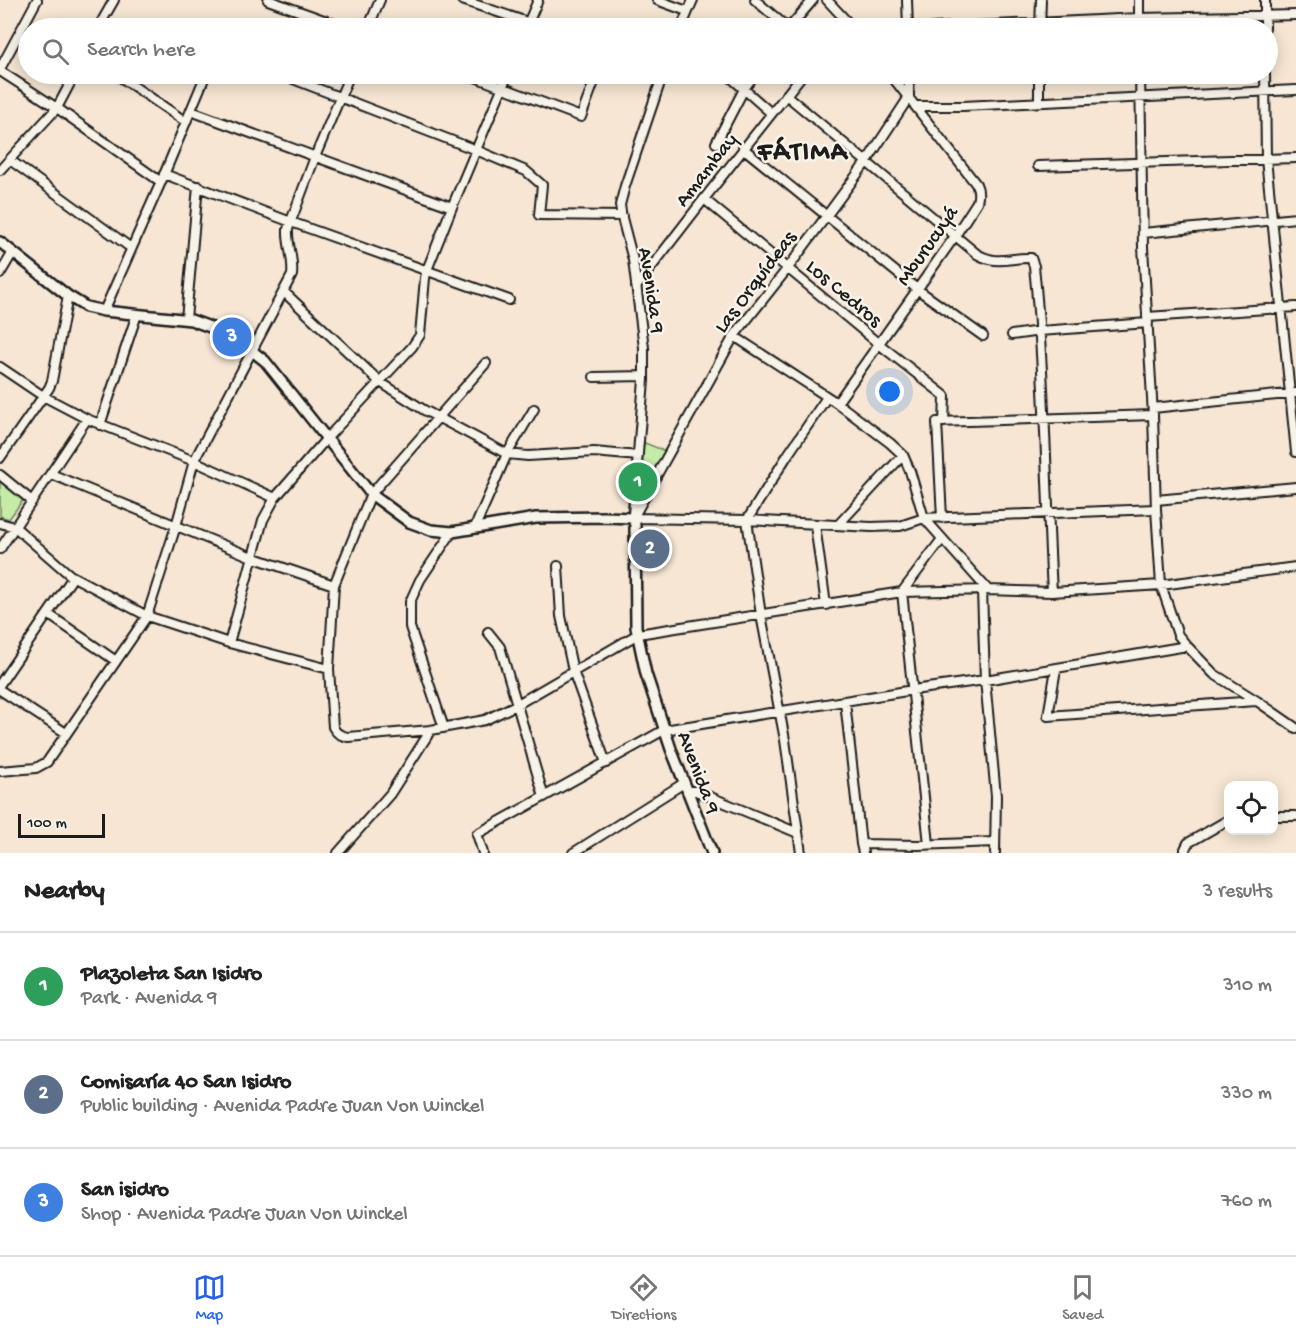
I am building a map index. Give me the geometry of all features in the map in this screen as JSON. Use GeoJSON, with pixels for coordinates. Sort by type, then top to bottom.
{"type":"FeatureCollection","features":[{"type":"Feature","properties":{"kind":"main road"},"geometry":{"type":"LineString","coordinates":[[0,242],[68,296],[86,307],[104,311],[186,319],[210,327],[251,350],[265,361],[371,494],[414,524],[431,530],[452,532],[544,517],[633,519]]}},
{"type":"Feature","properties":{"kind":"main road","name":"Avenida 9"},"geometry":{"type":"LineString","coordinates":[[633,519],[635,525],[636,627],[646,674],[685,787],[712,853]]}},
{"type":"Feature","properties":{"kind":"street"},"geometry":{"type":"LineString","coordinates":[[27,18],[37,0]]}},
{"type":"Feature","properties":{"kind":"street"},"geometry":{"type":"LineString","coordinates":[[104,18],[114,0]]}},
{"type":"Feature","properties":{"kind":"street"},"geometry":{"type":"LineString","coordinates":[[268,0],[318,18]]}},
{"type":"Feature","properties":{"kind":"street"},"geometry":{"type":"LineString","coordinates":[[372,18],[380,0]]}},
{"type":"Feature","properties":{"kind":"street"},"geometry":{"type":"LineString","coordinates":[[462,0],[508,18]]}},
{"type":"Feature","properties":{"kind":"street"},"geometry":{"type":"LineString","coordinates":[[531,18],[538,0]]}},
{"type":"Feature","properties":{"kind":"street"},"geometry":{"type":"LineString","coordinates":[[657,0],[687,11]]}},
{"type":"Feature","properties":{"kind":"street"},"geometry":{"type":"LineString","coordinates":[[685,18],[693,0]]}},
{"type":"Feature","properties":{"kind":"street"},"geometry":{"type":"LineString","coordinates":[[755,0],[776,18]]}},
{"type":"Feature","properties":{"kind":"street"},"geometry":{"type":"LineString","coordinates":[[797,18],[813,0]]}},
{"type":"Feature","properties":{"kind":"street"},"geometry":{"type":"LineString","coordinates":[[827,0],[844,18]]}},
{"type":"Feature","properties":{"kind":"street"},"geometry":{"type":"LineString","coordinates":[[907,0],[908,18]]}},
{"type":"Feature","properties":{"kind":"street"},"geometry":{"type":"LineString","coordinates":[[1040,18],[1041,0]]}},
{"type":"Feature","properties":{"kind":"street"},"geometry":{"type":"LineString","coordinates":[[1139,0],[1139,18],[1296,15]]}},
{"type":"Feature","properties":{"kind":"street"},"geometry":{"type":"LineString","coordinates":[[1265,0],[1265,15]]}},
{"type":"Feature","properties":{"kind":"street"},"geometry":{"type":"LineString","coordinates":[[18,36],[0,70],[18,82]]}},
{"type":"Feature","properties":{"kind":"street"},"geometry":{"type":"LineString","coordinates":[[21,84],[163,178],[198,186],[509,300]]}},
{"type":"Feature","properties":{"kind":"street"},"geometry":{"type":"LineString","coordinates":[[0,170],[57,108],[70,84]]}},
{"type":"Feature","properties":{"kind":"street"},"geometry":{"type":"LineString","coordinates":[[131,84],[186,122]]}},
{"type":"Feature","properties":{"kind":"street"},"geometry":{"type":"LineString","coordinates":[[104,311],[202,84]]}},
{"type":"Feature","properties":{"kind":"street"},"geometry":{"type":"LineString","coordinates":[[306,84],[526,171],[542,185],[539,215],[622,216]]}},
{"type":"Feature","properties":{"kind":"street"},"geometry":{"type":"LineString","coordinates":[[0,771],[36,768],[47,762],[147,616],[194,461],[292,274],[287,235],[315,157],[346,84]]}},
{"type":"Feature","properties":{"kind":"street"},"geometry":{"type":"LineString","coordinates":[[495,84],[581,117],[593,84]]}},
{"type":"Feature","properties":{"kind":"street"},"geometry":{"type":"LineString","coordinates":[[229,643],[262,520],[275,498],[327,438],[412,347],[420,335],[427,270],[504,84]]}},
{"type":"Feature","properties":{"kind":"street","name":"Avenida 9"},"geometry":{"type":"LineString","coordinates":[[633,519],[644,348],[633,261],[620,205],[660,84]]}},
{"type":"Feature","properties":{"kind":"street"},"geometry":{"type":"LineString","coordinates":[[738,84],[771,113]]}},
{"type":"Feature","properties":{"kind":"street"},"geometry":{"type":"LineString","coordinates":[[716,143],[748,84]]}},
{"type":"Feature","properties":{"kind":"street","name":"Amambay"},"geometry":{"type":"LineString","coordinates":[[636,287],[794,84]]}},
{"type":"Feature","properties":{"kind":"street","name":"Mburucuyá"},"geometry":{"type":"LineString","coordinates":[[837,403],[955,236],[979,196],[975,184],[898,84]]}},
{"type":"Feature","properties":{"kind":"street"},"geometry":{"type":"LineString","coordinates":[[909,84],[909,97]]}},
{"type":"Feature","properties":{"kind":"street"},"geometry":{"type":"LineString","coordinates":[[1039,102],[1040,84]]}},
{"type":"Feature","properties":{"kind":"street"},"geometry":{"type":"LineString","coordinates":[[1140,84],[1143,233],[1161,585],[1178,635],[1187,646],[1214,674],[1296,728]]}},
{"type":"Feature","properties":{"kind":"street"},"geometry":{"type":"LineString","coordinates":[[1265,84],[1266,159],[1280,309],[1293,394],[1296,452]]}},
{"type":"Feature","properties":{"kind":"street"},"geometry":{"type":"LineString","coordinates":[[916,106],[963,106],[1296,90]]}},
{"type":"Feature","properties":{"kind":"street"},"geometry":{"type":"LineString","coordinates":[[786,94],[977,254],[988,260],[998,261],[1031,258],[1034,266],[1041,331],[1053,592]]}},
{"type":"Feature","properties":{"kind":"street","name":"Las Orquídeas"},"geometry":{"type":"LineString","coordinates":[[633,519],[734,336],[788,268],[867,161],[909,97]]}},
{"type":"Feature","properties":{"kind":"street"},"geometry":{"type":"LineString","coordinates":[[191,111],[452,207]]}},
{"type":"Feature","properties":{"kind":"street"},"geometry":{"type":"LineString","coordinates":[[743,148],[917,290],[983,336]]}},
{"type":"Feature","properties":{"kind":"street"},"geometry":{"type":"LineString","coordinates":[[1038,166],[1296,158]]}},
{"type":"Feature","properties":{"kind":"street"},"geometry":{"type":"LineString","coordinates":[[10,160],[131,248]]}},
{"type":"Feature","properties":{"kind":"street"},"geometry":{"type":"LineString","coordinates":[[186,319],[198,186]]}},
{"type":"Feature","properties":{"kind":"street","name":"Los Cedros"},"geometry":{"type":"LineString","coordinates":[[704,199],[945,396],[944,422]]}},
{"type":"Feature","properties":{"kind":"street"},"geometry":{"type":"LineString","coordinates":[[1143,233],[1296,218]]}},
{"type":"Feature","properties":{"kind":"street"},"geometry":{"type":"LineString","coordinates":[[0,274],[13,252]]}},
{"type":"Feature","properties":{"kind":"street"},"geometry":{"type":"LineString","coordinates":[[284,292],[380,381],[424,410],[507,454],[528,456],[594,452],[638,456]]}},
{"type":"Feature","properties":{"kind":"street"},"geometry":{"type":"LineString","coordinates":[[0,458],[52,381],[68,296]]}},
{"type":"Feature","properties":{"kind":"street"},"geometry":{"type":"LineString","coordinates":[[1012,335],[1296,307]]}},
{"type":"Feature","properties":{"kind":"street"},"geometry":{"type":"LineString","coordinates":[[100,424],[137,314]]}},
{"type":"Feature","properties":{"kind":"street"},"geometry":{"type":"LineString","coordinates":[[734,336],[837,403],[903,455],[924,519],[985,590],[985,680],[996,796],[995,853]]}},
{"type":"Feature","properties":{"kind":"street"},"geometry":{"type":"LineString","coordinates":[[486,363],[371,494],[333,585],[329,669],[333,727],[335,732],[341,736],[431,730],[485,720],[516,705],[638,634],[902,592],[985,590],[1053,592],[1161,585],[1296,567]]}},
{"type":"Feature","properties":{"kind":"street"},"geometry":{"type":"LineString","coordinates":[[0,368],[43,396],[87,420],[194,461],[275,498]]}},
{"type":"Feature","properties":{"kind":"street"},"geometry":{"type":"LineString","coordinates":[[594,377],[644,376]]}},
{"type":"Feature","properties":{"kind":"street"},"geometry":{"type":"LineString","coordinates":[[942,518],[936,422],[1044,419],[1153,411],[1293,394]]}},
{"type":"Feature","properties":{"kind":"street"},"geometry":{"type":"LineString","coordinates":[[801,853],[785,740],[761,615],[747,520],[827,397]]}},
{"type":"Feature","properties":{"kind":"street"},"geometry":{"type":"LineString","coordinates":[[475,527],[507,454],[534,409]]}},
{"type":"Feature","properties":{"kind":"street"},"geometry":{"type":"LineString","coordinates":[[0,549],[87,420]]}},
{"type":"Feature","properties":{"kind":"street"},"geometry":{"type":"LineString","coordinates":[[838,525],[903,455]]}},
{"type":"Feature","properties":{"kind":"street"},"geometry":{"type":"LineString","coordinates":[[51,474],[252,557],[333,585]]}},
{"type":"Feature","properties":{"kind":"street"},"geometry":{"type":"LineString","coordinates":[[0,475],[32,501]]}},
{"type":"Feature","properties":{"kind":"street"},"geometry":{"type":"LineString","coordinates":[[633,519],[747,520],[815,525],[900,526],[924,519],[1048,513],[1156,504],[1296,487]]}},
{"type":"Feature","properties":{"kind":"street"},"geometry":{"type":"LineString","coordinates":[[0,523],[15,527],[73,577],[147,616],[229,643],[329,669]]}},
{"type":"Feature","properties":{"kind":"street"},"geometry":{"type":"LineString","coordinates":[[815,525],[826,605]]}},
{"type":"Feature","properties":{"kind":"street"},"geometry":{"type":"LineString","coordinates":[[444,728],[410,627],[410,602],[420,580],[452,532]]}},
{"type":"Feature","properties":{"kind":"street"},"geometry":{"type":"LineString","coordinates":[[929,844],[902,592],[942,539]]}},
{"type":"Feature","properties":{"kind":"street"},"geometry":{"type":"LineString","coordinates":[[558,566],[561,616],[573,670],[606,763]]}},
{"type":"Feature","properties":{"kind":"street"},"geometry":{"type":"LineString","coordinates":[[0,684],[73,577]]}},
{"type":"Feature","properties":{"kind":"street"},"geometry":{"type":"LineString","coordinates":[[48,614],[116,661]]}},
{"type":"Feature","properties":{"kind":"street"},"geometry":{"type":"LineString","coordinates":[[488,632],[500,647],[544,797]]}},
{"type":"Feature","properties":{"kind":"street"},"geometry":{"type":"LineString","coordinates":[[483,853],[477,834],[664,730],[1056,669],[1187,646]]}},
{"type":"Feature","properties":{"kind":"street"},"geometry":{"type":"LineString","coordinates":[[1056,669],[1048,716],[1257,701]]}},
{"type":"Feature","properties":{"kind":"street"},"geometry":{"type":"LineString","coordinates":[[0,690],[66,734]]}},
{"type":"Feature","properties":{"kind":"street"},"geometry":{"type":"LineString","coordinates":[[845,702],[863,853]]}},
{"type":"Feature","properties":{"kind":"street"},"geometry":{"type":"LineString","coordinates":[[338,853],[390,794],[431,730]]}},
{"type":"Feature","properties":{"kind":"street"},"geometry":{"type":"LineString","coordinates":[[573,853],[685,787],[798,832]]}},
{"type":"Feature","properties":{"kind":"street"},"geometry":{"type":"LineString","coordinates":[[1278,816],[1296,816]]}},
{"type":"Feature","properties":{"kind":"street"},"geometry":{"type":"LineString","coordinates":[[1185,853],[1188,843],[1224,822]]}},
{"type":"Feature","properties":{"kind":"street"},"geometry":{"type":"LineString","coordinates":[[861,844],[995,842]]}},
{"type":"Feature","properties":{"kind":"green space"},"geometry":{"type":"Polygon","coordinates":[[[635,439],[665,451],[627,514],[635,439]]]}},
{"type":"Feature","properties":{"kind":"green space"},"geometry":{"type":"Polygon","coordinates":[[[0,480],[23,500],[9,519],[0,516],[0,480]]]}},
{"type":"Feature","properties":{"kind":"place","name":"San isidro"},"geometry":{"type":"Point","coordinates":[232,337]}},
{"type":"Feature","properties":{"kind":"place","name":"Plazoleta San Isidro"},"geometry":{"type":"Point","coordinates":[638,482]}},
{"type":"Feature","properties":{"kind":"place","name":"Comisaría 40 San Isidro"},"geometry":{"type":"Point","coordinates":[650,549]}},
{"type":"Feature","properties":{"kind":"district","name":"FÁTIMA"},"geometry":{"type":"Point","coordinates":[803,150]}}]}
